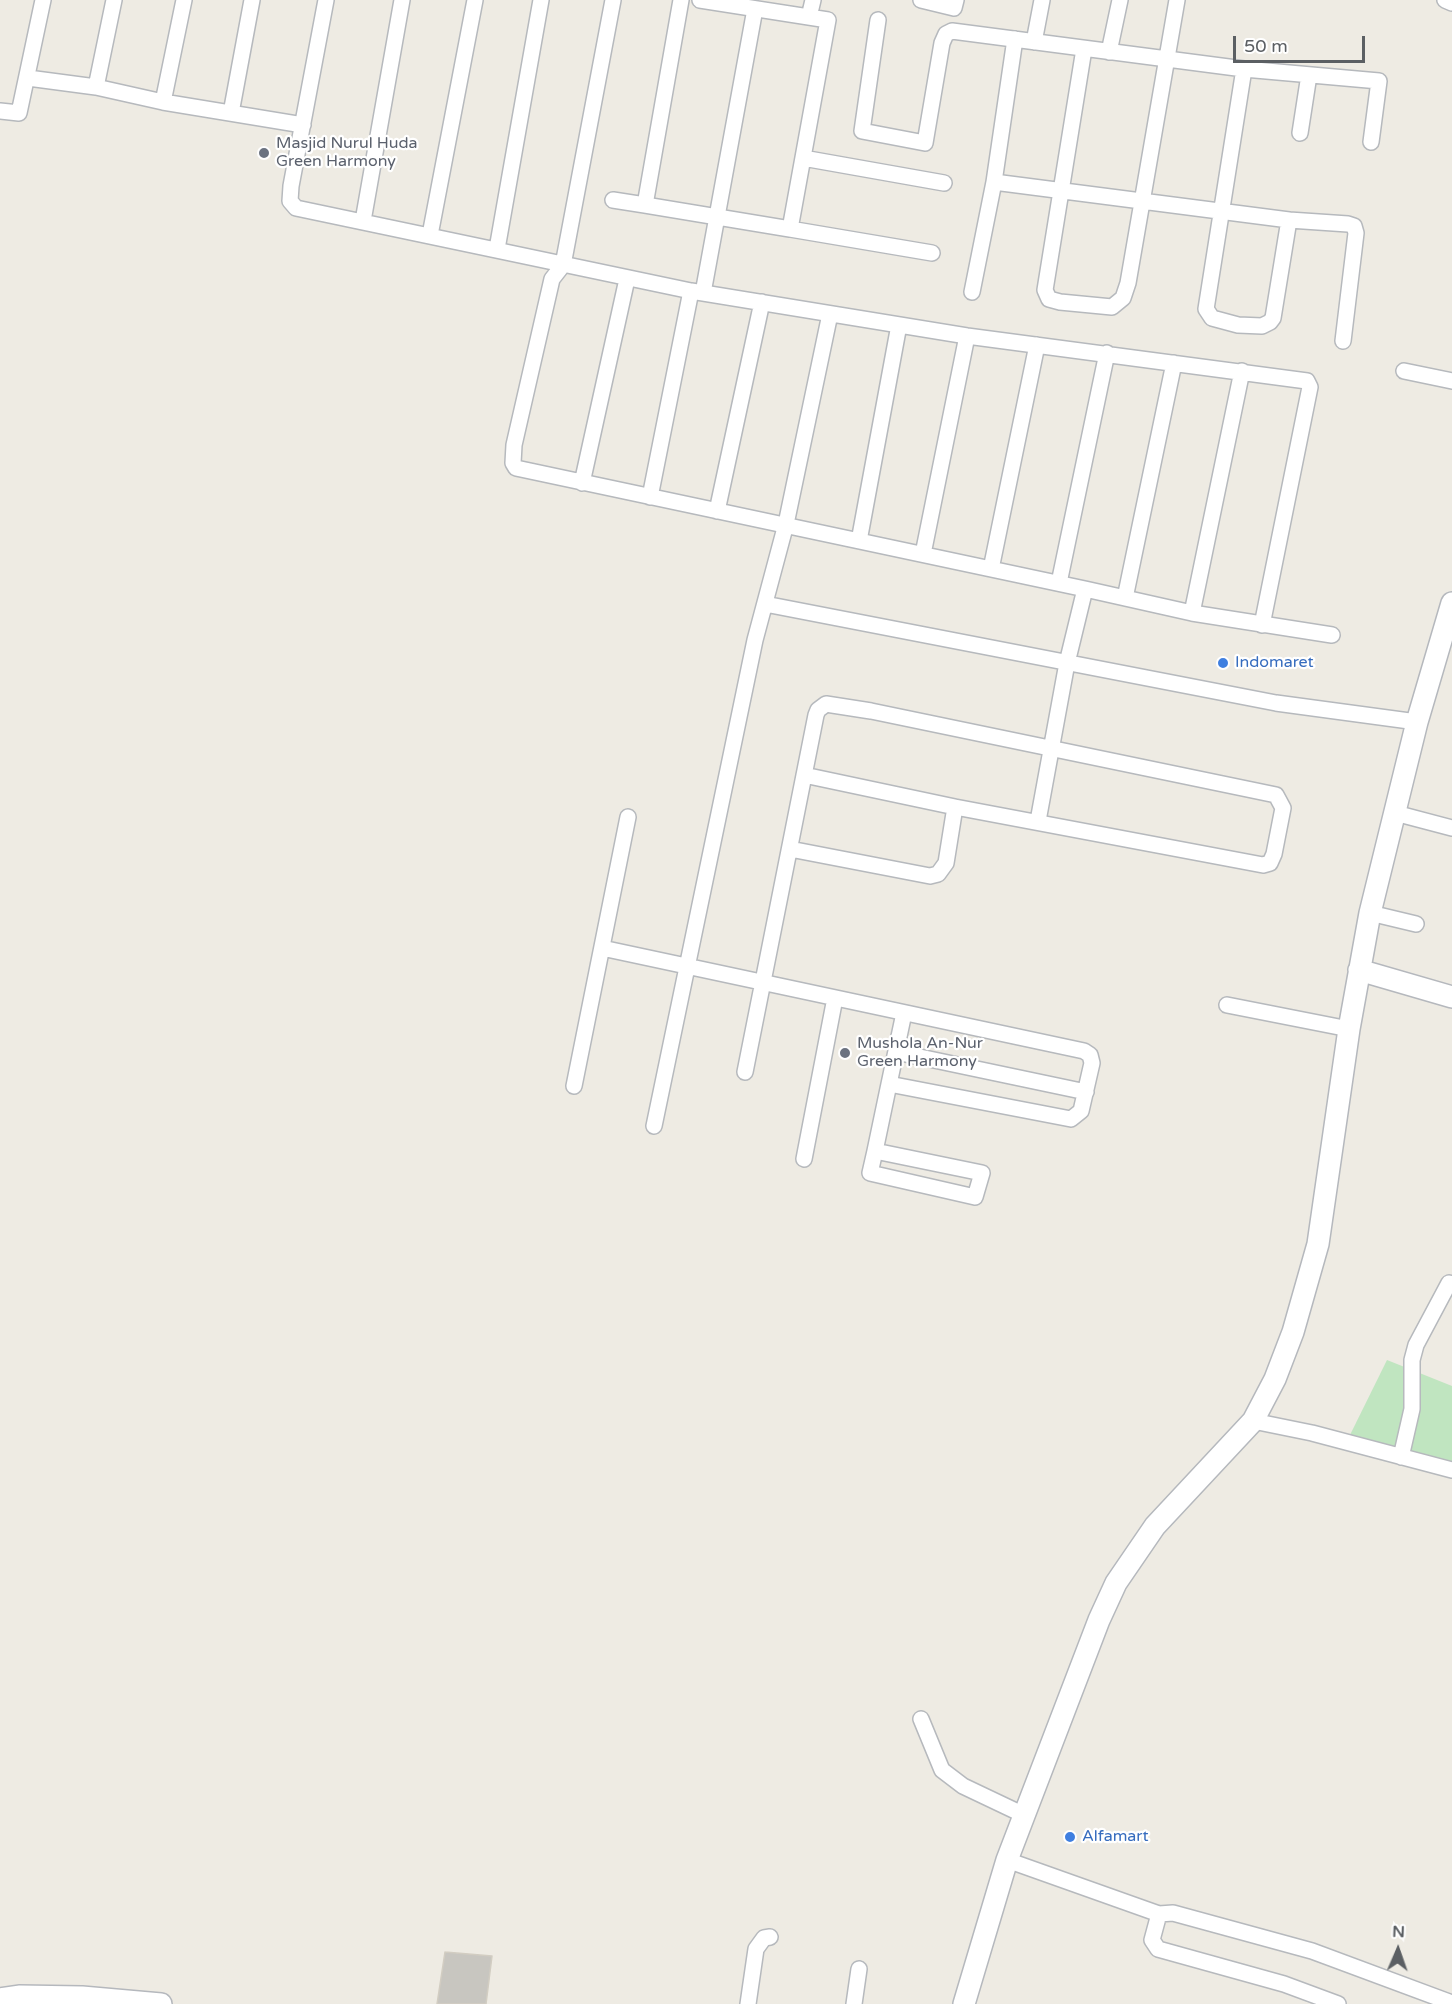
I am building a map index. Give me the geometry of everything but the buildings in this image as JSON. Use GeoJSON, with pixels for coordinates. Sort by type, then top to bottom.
{"type":"FeatureCollection","features":[{"type":"Feature","properties":{"kind":"street"},"geometry":{"type":"LineString","coordinates":[[0,111],[19,113],[43,0]]}},
{"type":"Feature","properties":{"kind":"street"},"geometry":{"type":"LineString","coordinates":[[96,87],[114,0]]}},
{"type":"Feature","properties":{"kind":"street"},"geometry":{"type":"LineString","coordinates":[[163,102],[184,0]]}},
{"type":"Feature","properties":{"kind":"street"},"geometry":{"type":"LineString","coordinates":[[231,113],[252,0]]}},
{"type":"Feature","properties":{"kind":"street"},"geometry":{"type":"LineString","coordinates":[[326,0],[290,195],[292,205],[627,279],[697,292],[899,326],[1242,371],[1303,380],[1310,384],[1262,625]]}},
{"type":"Feature","properties":{"kind":"street"},"geometry":{"type":"LineString","coordinates":[[363,221],[402,0]]}},
{"type":"Feature","properties":{"kind":"street"},"geometry":{"type":"LineString","coordinates":[[430,235],[474,0]]}},
{"type":"Feature","properties":{"kind":"street"},"geometry":{"type":"LineString","coordinates":[[497,249],[541,0]]}},
{"type":"Feature","properties":{"kind":"street"},"geometry":{"type":"LineString","coordinates":[[613,0],[563,265],[552,279],[514,445],[513,463],[522,471],[786,524],[1192,613],[1332,635]]}},
{"type":"Feature","properties":{"kind":"street"},"geometry":{"type":"LineString","coordinates":[[645,205],[681,0]]}},
{"type":"Feature","properties":{"kind":"street"},"geometry":{"type":"LineString","coordinates":[[700,0],[828,21],[790,229]]}},
{"type":"Feature","properties":{"kind":"street"},"geometry":{"type":"LineString","coordinates":[[809,18],[813,0]]}},
{"type":"Feature","properties":{"kind":"street"},"geometry":{"type":"LineString","coordinates":[[921,0],[954,8],[956,0]]}},
{"type":"Feature","properties":{"kind":"street"},"geometry":{"type":"LineString","coordinates":[[1034,42],[1042,0]]}},
{"type":"Feature","properties":{"kind":"street"},"geometry":{"type":"LineString","coordinates":[[1109,52],[1120,0]]}},
{"type":"Feature","properties":{"kind":"street"},"geometry":{"type":"LineString","coordinates":[[1084,49],[1060,189],[1046,293],[1049,299],[1080,305],[1112,307],[1123,298],[1143,200],[1177,0]]}},
{"type":"Feature","properties":{"kind":"street"},"geometry":{"type":"LineString","coordinates":[[1445,0],[1452,3]]}},
{"type":"Feature","properties":{"kind":"street"},"geometry":{"type":"LineString","coordinates":[[650,497],[697,292],[717,217],[755,9]]}},
{"type":"Feature","properties":{"kind":"street"},"geometry":{"type":"LineString","coordinates":[[878,20],[862,130],[925,143],[940,53],[946,34],[952,31],[962,31],[1245,69],[1379,81],[1371,142]]}},
{"type":"Feature","properties":{"kind":"street"},"geometry":{"type":"LineString","coordinates":[[972,292],[994,182],[1016,39]]}},
{"type":"Feature","properties":{"kind":"street"},"geometry":{"type":"LineString","coordinates":[[1245,69],[1221,210],[1207,314],[1216,321],[1238,325],[1262,326],[1273,318],[1289,220]]}},
{"type":"Feature","properties":{"kind":"street"},"geometry":{"type":"LineString","coordinates":[[1300,133],[1309,75]]}},
{"type":"Feature","properties":{"kind":"street"},"geometry":{"type":"LineString","coordinates":[[28,78],[96,87],[163,102],[303,125]]}},
{"type":"Feature","properties":{"kind":"street"},"geometry":{"type":"LineString","coordinates":[[803,158],[944,183]]}},
{"type":"Feature","properties":{"kind":"street"},"geometry":{"type":"LineString","coordinates":[[994,182],[1289,220],[1348,224],[1356,228],[1343,341]]}},
{"type":"Feature","properties":{"kind":"street"},"geometry":{"type":"LineString","coordinates":[[613,201],[932,253]]}},
{"type":"Feature","properties":{"kind":"street"},"geometry":{"type":"LineString","coordinates":[[582,483],[627,279]]}},
{"type":"Feature","properties":{"kind":"street"},"geometry":{"type":"LineString","coordinates":[[717,511],[762,302]]}},
{"type":"Feature","properties":{"kind":"street"},"geometry":{"type":"LineString","coordinates":[[654,1126],[765,604],[786,524],[830,314]]}},
{"type":"Feature","properties":{"kind":"street"},"geometry":{"type":"LineString","coordinates":[[859,541],[899,326]]}},
{"type":"Feature","properties":{"kind":"street"},"geometry":{"type":"LineString","coordinates":[[923,555],[967,336]]}},
{"type":"Feature","properties":{"kind":"street"},"geometry":{"type":"LineString","coordinates":[[991,569],[1037,345]]}},
{"type":"Feature","properties":{"kind":"street"},"geometry":{"type":"LineString","coordinates":[[1059,583],[1107,353]]}},
{"type":"Feature","properties":{"kind":"street"},"geometry":{"type":"LineString","coordinates":[[1125,597],[1174,363]]}},
{"type":"Feature","properties":{"kind":"street"},"geometry":{"type":"LineString","coordinates":[[1192,613],[1242,371]]}},
{"type":"Feature","properties":{"kind":"street"},"geometry":{"type":"LineString","coordinates":[[1404,371],[1452,381]]}},
{"type":"Feature","properties":{"kind":"street"},"geometry":{"type":"LineString","coordinates":[[1038,821],[1067,663],[1085,589]]}},
{"type":"Feature","properties":{"kind":"street"},"geometry":{"type":"LineString","coordinates":[[964,2004],[1007,1860],[1099,1620],[1116,1583],[1155,1526],[1253,1420],[1275,1378],[1293,1332],[1318,1244],[1349,1029],[1370,913],[1417,722],[1452,603]]}},
{"type":"Feature","properties":{"kind":"street"},"geometry":{"type":"LineString","coordinates":[[765,604],[1276,703],[1417,722]]}},
{"type":"Feature","properties":{"kind":"street"},"geometry":{"type":"LineString","coordinates":[[745,1072],[804,775],[818,710],[826,704],[871,711],[1276,795],[1283,808],[1274,854],[1270,863],[1256,865],[1038,821],[955,807],[804,775]]}},
{"type":"Feature","properties":{"kind":"street"},"geometry":{"type":"LineString","coordinates":[[790,849],[920,875],[938,874],[946,863],[955,807]]}},
{"type":"Feature","properties":{"kind":"street"},"geometry":{"type":"LineString","coordinates":[[1395,813],[1452,828]]}},
{"type":"Feature","properties":{"kind":"street"},"geometry":{"type":"LineString","coordinates":[[574,1086],[628,817]]}},
{"type":"Feature","properties":{"kind":"street"},"geometry":{"type":"LineString","coordinates":[[1370,913],[1416,924]]}},
{"type":"Feature","properties":{"kind":"street"},"geometry":{"type":"LineString","coordinates":[[602,948],[1088,1052],[1092,1063],[1081,1111],[1071,1119],[889,1084]]}},
{"type":"Feature","properties":{"kind":"street"},"geometry":{"type":"LineString","coordinates":[[1359,970],[1452,997]]}},
{"type":"Feature","properties":{"kind":"street"},"geometry":{"type":"LineString","coordinates":[[804,1158],[835,998]]}},
{"type":"Feature","properties":{"kind":"street"},"geometry":{"type":"LineString","coordinates":[[1227,1005],[1349,1029]]}},
{"type":"Feature","properties":{"kind":"street"},"geometry":{"type":"LineString","coordinates":[[875,1151],[982,1173],[975,1197],[870,1173],[904,1013]]}},
{"type":"Feature","properties":{"kind":"street"},"geometry":{"type":"LineString","coordinates":[[896,1052],[1086,1092]]}},
{"type":"Feature","properties":{"kind":"street"},"geometry":{"type":"LineString","coordinates":[[1401,1457],[1412,1409],[1412,1360],[1416,1346],[1449,1282]]}},
{"type":"Feature","properties":{"kind":"street"},"geometry":{"type":"LineString","coordinates":[[1253,1420],[1452,1470]]}},
{"type":"Feature","properties":{"kind":"street"},"geometry":{"type":"LineString","coordinates":[[921,1719],[942,1770],[963,1786],[1024,1815]]}},
{"type":"Feature","properties":{"kind":"street"},"geometry":{"type":"LineString","coordinates":[[1007,1860],[1159,1914],[1173,1913],[1312,1951],[1452,2003]]}},
{"type":"Feature","properties":{"kind":"street"},"geometry":{"type":"LineString","coordinates":[[1159,1914],[1152,1940],[1158,1949],[1284,1984],[1338,2004]]}},
{"type":"Feature","properties":{"kind":"street"},"geometry":{"type":"LineString","coordinates":[[748,2004],[756,1949],[764,1938],[770,1937]]}},
{"type":"Feature","properties":{"kind":"street"},"geometry":{"type":"LineString","coordinates":[[854,2004],[859,1969]]}},
{"type":"Feature","properties":{"kind":"street"},"geometry":{"type":"LineString","coordinates":[[0,1999],[19,1996],[82,1997],[161,2004]]}},
{"type":"Feature","properties":{"kind":"green space"},"geometry":{"type":"Polygon","coordinates":[[[1387,1360],[1452,1386],[1452,1464],[1349,1437],[1387,1360]]]}},
{"type":"Feature","properties":{"kind":"place","name":"Masjid Nurul Huda Green Harmony"},"geometry":{"type":"Point","coordinates":[264,153]}},
{"type":"Feature","properties":{"kind":"place","name":"Indomaret"},"geometry":{"type":"Point","coordinates":[1223,663]}},
{"type":"Feature","properties":{"kind":"place","name":"Mushola An-Nur Green Harmony"},"geometry":{"type":"Point","coordinates":[845,1053]}},
{"type":"Feature","properties":{"kind":"place","name":"Alfamart"},"geometry":{"type":"Point","coordinates":[1070,1837]}}]}
